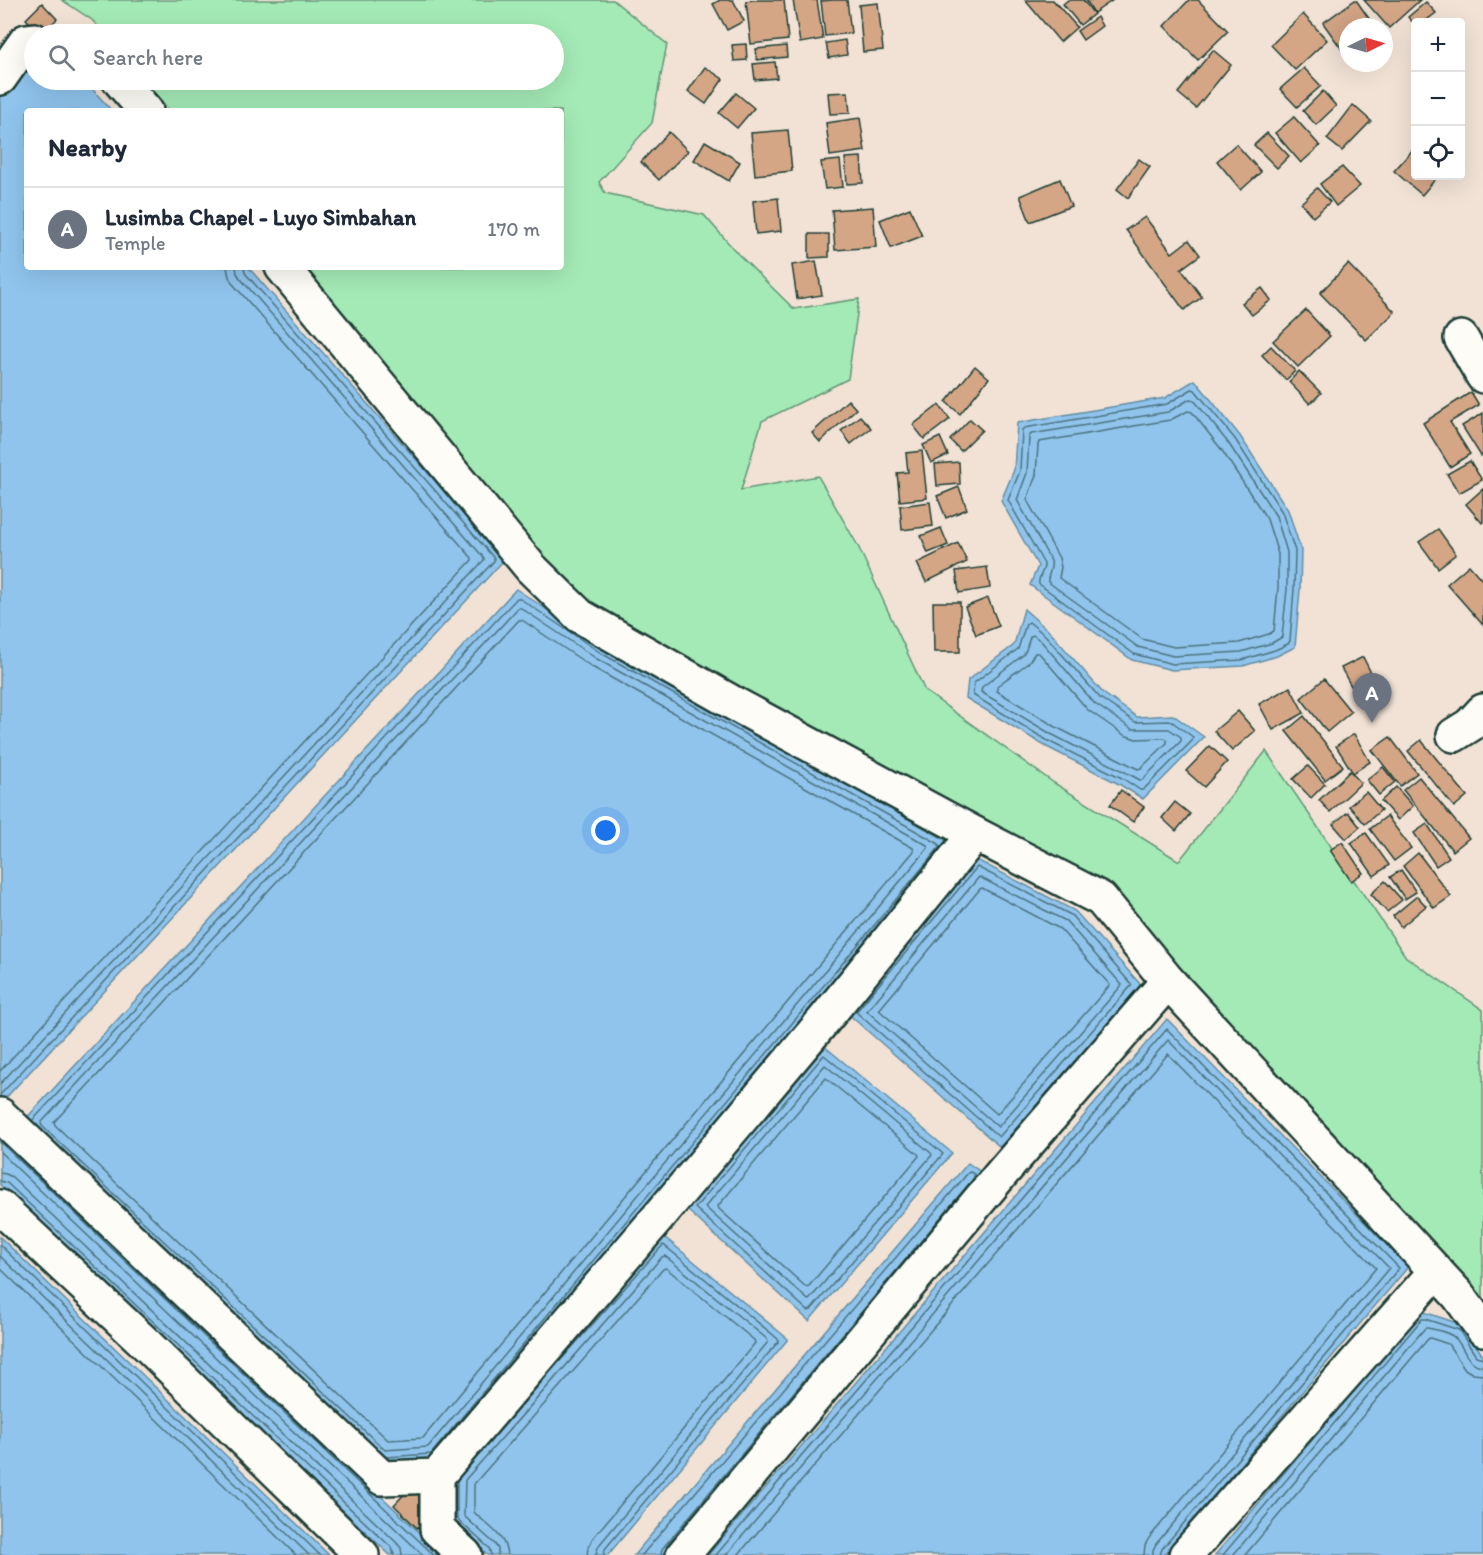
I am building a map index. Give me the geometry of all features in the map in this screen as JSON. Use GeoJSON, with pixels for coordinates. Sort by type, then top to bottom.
{"type":"FeatureCollection","features":[{"type":"Feature","properties":{"kind":"street"},"geometry":{"type":"LineString","coordinates":[[0,78],[24,43]]}},
{"type":"Feature","properties":{"kind":"street"},"geometry":{"type":"LineString","coordinates":[[128,90],[143,108]]}},
{"type":"Feature","properties":{"kind":"street"},"geometry":{"type":"LineString","coordinates":[[284,270],[531,568],[580,616],[733,703],[975,834],[1101,899],[1168,981],[1458,1295],[1483,1329]]}},
{"type":"Feature","properties":{"kind":"street"},"geometry":{"type":"LineString","coordinates":[[1461,338],[1483,376]]}},
{"type":"Feature","properties":{"kind":"street"},"geometry":{"type":"LineString","coordinates":[[1454,735],[1470,725],[1483,711]]}},
{"type":"Feature","properties":{"kind":"street"},"geometry":{"type":"LineString","coordinates":[[465,1555],[437,1530],[437,1476],[817,1028],[975,834]]}},
{"type":"Feature","properties":{"kind":"street"},"geometry":{"type":"LineString","coordinates":[[683,1555],[1002,1173],[1168,981]]}},
{"type":"Feature","properties":{"kind":"street"},"geometry":{"type":"LineString","coordinates":[[0,1115],[382,1478],[437,1476]]}},
{"type":"Feature","properties":{"kind":"street"},"geometry":{"type":"LineString","coordinates":[[0,1207],[133,1332],[362,1555]]}},
{"type":"Feature","properties":{"kind":"street"},"geometry":{"type":"LineString","coordinates":[[1186,1555],[1436,1271]]}},
{"type":"Feature","properties":{"kind":"green space"},"geometry":{"type":"Polygon","coordinates":[[[62,0],[613,0],[667,44],[652,123],[599,182],[605,193],[704,215],[738,254],[794,309],[859,299],[848,379],[762,421],[741,490],[818,476],[858,546],[925,691],[1054,783],[1179,861],[1266,751],[1406,957],[1483,1010],[1483,1300],[1105,893],[604,614],[551,565],[305,270],[564,270],[564,108],[167,108],[152,90],[564,90],[564,24],[96,24],[62,0]]]}},
{"type":"Feature","properties":{"kind":"water"},"geometry":{"type":"Polygon","coordinates":[[[24,48],[24,90],[93,90],[109,108],[24,108],[24,270],[251,270],[504,560],[0,1104],[0,83],[24,48]]]}},
{"type":"Feature","properties":{"kind":"water"},"geometry":{"type":"Polygon","coordinates":[[[1195,380],[1240,436],[1288,510],[1301,550],[1300,590],[1295,647],[1277,656],[1243,666],[1172,670],[1132,660],[1030,585],[1038,566],[1001,501],[1014,470],[1017,423],[1165,398],[1195,380]]]}},
{"type":"Feature","properties":{"kind":"water"},"geometry":{"type":"Polygon","coordinates":[[[516,589],[603,647],[951,843],[433,1461],[379,1464],[21,1124],[516,589]]]}},
{"type":"Feature","properties":{"kind":"water"},"geometry":{"type":"Polygon","coordinates":[[[1024,609],[1050,632],[1103,693],[1137,717],[1173,715],[1204,737],[1143,799],[1045,746],[966,698],[968,680],[1014,645],[1024,609]]]}},
{"type":"Feature","properties":{"kind":"water"},"geometry":{"type":"Polygon","coordinates":[[[975,859],[1075,911],[1141,985],[1000,1147],[847,1013],[975,859]]]}},
{"type":"Feature","properties":{"kind":"water"},"geometry":{"type":"Polygon","coordinates":[[[1167,1019],[1408,1267],[1164,1555],[708,1555],[1167,1019]]]}},
{"type":"Feature","properties":{"kind":"water"},"geometry":{"type":"Polygon","coordinates":[[[823,1045],[952,1153],[809,1321],[686,1209],[823,1045]]]}},
{"type":"Feature","properties":{"kind":"water"},"geometry":{"type":"Polygon","coordinates":[[[0,1134],[443,1555],[390,1555],[0,1185],[0,1134]]]}},
{"type":"Feature","properties":{"kind":"water"},"geometry":{"type":"Polygon","coordinates":[[[968,1163],[985,1175],[665,1555],[634,1555],[968,1163]]]}},
{"type":"Feature","properties":{"kind":"water"},"geometry":{"type":"Polygon","coordinates":[[[663,1236],[788,1339],[608,1555],[487,1555],[451,1522],[452,1475],[663,1236]]]}},
{"type":"Feature","properties":{"kind":"water"},"geometry":{"type":"Polygon","coordinates":[[[0,1237],[329,1555],[0,1555],[0,1237]]]}},
{"type":"Feature","properties":{"kind":"water"},"geometry":{"type":"Polygon","coordinates":[[[1421,1311],[1463,1325],[1483,1356],[1483,1555],[1215,1555],[1421,1311]]]}},
{"type":"Feature","properties":{"kind":"building"},"geometry":{"type":"Polygon","coordinates":[[[720,0],[733,0],[744,21],[727,30],[713,4],[720,0]]]}},
{"type":"Feature","properties":{"kind":"building"},"geometry":{"type":"Polygon","coordinates":[[[784,0],[788,40],[751,44],[746,1],[784,0]]]}},
{"type":"Feature","properties":{"kind":"building"},"geometry":{"type":"Polygon","coordinates":[[[793,0],[817,0],[823,39],[800,43],[793,0]]]}},
{"type":"Feature","properties":{"kind":"building"},"geometry":{"type":"Polygon","coordinates":[[[847,0],[851,33],[825,36],[821,1],[847,0]]]}},
{"type":"Feature","properties":{"kind":"building"},"geometry":{"type":"Polygon","coordinates":[[[1025,0],[1053,0],[1077,27],[1060,42],[1025,0]]]}},
{"type":"Feature","properties":{"kind":"building"},"geometry":{"type":"Polygon","coordinates":[[[1068,0],[1083,0],[1094,14],[1080,25],[1063,4],[1068,0]]]}},
{"type":"Feature","properties":{"kind":"building"},"geometry":{"type":"Polygon","coordinates":[[[1086,0],[1113,0],[1094,13],[1086,0]]]}},
{"type":"Feature","properties":{"kind":"building"},"geometry":{"type":"Polygon","coordinates":[[[1189,0],[1198,0],[1228,31],[1198,60],[1164,26],[1189,0]]]}},
{"type":"Feature","properties":{"kind":"building"},"geometry":{"type":"Polygon","coordinates":[[[1355,0],[1369,18],[1339,18],[1339,45],[1323,23],[1355,0]]]}},
{"type":"Feature","properties":{"kind":"building"},"geometry":{"type":"Polygon","coordinates":[[[1364,0],[1420,0],[1393,24],[1393,18],[1380,18],[1364,0]]]}},
{"type":"Feature","properties":{"kind":"building"},"geometry":{"type":"Polygon","coordinates":[[[1426,2],[1436,13],[1429,18],[1411,18],[1411,20],[1408,17],[1426,2]]]}},
{"type":"Feature","properties":{"kind":"building"},"geometry":{"type":"Polygon","coordinates":[[[42,3],[57,19],[52,24],[31,24],[26,19],[42,3]]]}},
{"type":"Feature","properties":{"kind":"building"},"geometry":{"type":"Polygon","coordinates":[[[878,3],[883,50],[863,52],[859,5],[878,3]]]}},
{"type":"Feature","properties":{"kind":"building"},"geometry":{"type":"Polygon","coordinates":[[[1303,14],[1327,40],[1295,70],[1271,45],[1303,14]]]}},
{"type":"Feature","properties":{"kind":"building"},"geometry":{"type":"Polygon","coordinates":[[[1097,17],[1102,26],[1083,40],[1077,31],[1097,17]]]}},
{"type":"Feature","properties":{"kind":"building"},"geometry":{"type":"Polygon","coordinates":[[[845,40],[847,55],[829,58],[826,43],[845,40]]]}},
{"type":"Feature","properties":{"kind":"building"},"geometry":{"type":"Polygon","coordinates":[[[746,44],[747,60],[734,61],[732,45],[746,44]]]}},
{"type":"Feature","properties":{"kind":"building"},"geometry":{"type":"Polygon","coordinates":[[[786,46],[787,57],[757,60],[756,49],[786,46]]]}},
{"type":"Feature","properties":{"kind":"building"},"geometry":{"type":"Polygon","coordinates":[[[1213,50],[1231,65],[1196,108],[1178,93],[1213,50]]]}},
{"type":"Feature","properties":{"kind":"building"},"geometry":{"type":"Polygon","coordinates":[[[775,62],[777,78],[755,80],[753,64],[775,62]]]}},
{"type":"Feature","properties":{"kind":"building"},"geometry":{"type":"Polygon","coordinates":[[[705,67],[723,79],[706,104],[688,91],[705,67]]]}},
{"type":"Feature","properties":{"kind":"building"},"geometry":{"type":"Polygon","coordinates":[[[1304,68],[1321,86],[1297,107],[1280,89],[1304,68]]]}},
{"type":"Feature","properties":{"kind":"building"},"geometry":{"type":"Polygon","coordinates":[[[1323,91],[1336,106],[1316,125],[1303,111],[1323,91]]]}},
{"type":"Feature","properties":{"kind":"building"},"geometry":{"type":"Polygon","coordinates":[[[848,92],[850,113],[830,114],[828,93],[848,92]]]}},
{"type":"Feature","properties":{"kind":"building"},"geometry":{"type":"Polygon","coordinates":[[[736,93],[754,108],[737,128],[719,113],[736,93]]]}},
{"type":"Feature","properties":{"kind":"building"},"geometry":{"type":"Polygon","coordinates":[[[1353,105],[1371,121],[1342,151],[1327,139],[1353,105]]]}},
{"type":"Feature","properties":{"kind":"building"},"geometry":{"type":"Polygon","coordinates":[[[1294,117],[1320,146],[1301,163],[1275,133],[1294,117]]]}},
{"type":"Feature","properties":{"kind":"building"},"geometry":{"type":"Polygon","coordinates":[[[860,118],[865,151],[830,156],[826,123],[860,118]]]}},
{"type":"Feature","properties":{"kind":"building"},"geometry":{"type":"Polygon","coordinates":[[[788,130],[792,171],[755,175],[751,133],[788,130]]]}},
{"type":"Feature","properties":{"kind":"building"},"geometry":{"type":"Polygon","coordinates":[[[669,132],[688,151],[659,180],[641,162],[669,132]]]}},
{"type":"Feature","properties":{"kind":"building"},"geometry":{"type":"Polygon","coordinates":[[[1267,133],[1289,156],[1277,168],[1254,145],[1267,133]]]}},
{"type":"Feature","properties":{"kind":"building"},"geometry":{"type":"Polygon","coordinates":[[[705,141],[740,162],[729,181],[694,160],[705,141]]]}},
{"type":"Feature","properties":{"kind":"building"},"geometry":{"type":"Polygon","coordinates":[[[1236,144],[1261,172],[1241,190],[1217,161],[1236,144]]]}},
{"type":"Feature","properties":{"kind":"building"},"geometry":{"type":"Polygon","coordinates":[[[1411,152],[1411,180],[1435,180],[1422,195],[1394,171],[1411,152]]]}},
{"type":"Feature","properties":{"kind":"building"},"geometry":{"type":"Polygon","coordinates":[[[861,157],[863,183],[847,184],[845,158],[861,157]]]}},
{"type":"Feature","properties":{"kind":"building"},"geometry":{"type":"Polygon","coordinates":[[[1139,159],[1150,167],[1128,198],[1117,189],[1139,159]]]}},
{"type":"Feature","properties":{"kind":"building"},"geometry":{"type":"Polygon","coordinates":[[[840,160],[843,187],[825,189],[821,162],[840,160]]]}},
{"type":"Feature","properties":{"kind":"building"},"geometry":{"type":"Polygon","coordinates":[[[1342,167],[1360,186],[1336,206],[1320,184],[1342,167]]]}},
{"type":"Feature","properties":{"kind":"building"},"geometry":{"type":"Polygon","coordinates":[[[1060,179],[1071,206],[1030,222],[1020,196],[1060,179]]]}},
{"type":"Feature","properties":{"kind":"building"},"geometry":{"type":"Polygon","coordinates":[[[1317,188],[1330,202],[1313,217],[1301,203],[1317,188]]]}},
{"type":"Feature","properties":{"kind":"building"},"geometry":{"type":"Polygon","coordinates":[[[778,198],[781,231],[756,234],[753,201],[778,198]]]}},
{"type":"Feature","properties":{"kind":"building"},"geometry":{"type":"Polygon","coordinates":[[[873,207],[876,247],[835,250],[832,210],[873,207]]]}},
{"type":"Feature","properties":{"kind":"building"},"geometry":{"type":"Polygon","coordinates":[[[910,208],[922,236],[891,248],[880,220],[910,208]]]}},
{"type":"Feature","properties":{"kind":"building"},"geometry":{"type":"Polygon","coordinates":[[[1145,217],[1172,253],[1189,240],[1200,255],[1181,269],[1202,297],[1184,310],[1126,230],[1145,217]]]}},
{"type":"Feature","properties":{"kind":"building"},"geometry":{"type":"Polygon","coordinates":[[[809,234],[829,234],[829,257],[809,258],[809,234]]]}},
{"type":"Feature","properties":{"kind":"building"},"geometry":{"type":"Polygon","coordinates":[[[816,261],[822,295],[797,299],[792,265],[816,261]]]}},
{"type":"Feature","properties":{"kind":"building"},"geometry":{"type":"Polygon","coordinates":[[[1348,264],[1395,312],[1366,340],[1320,293],[1348,264]]]}},
{"type":"Feature","properties":{"kind":"building"},"geometry":{"type":"Polygon","coordinates":[[[1262,288],[1271,300],[1252,315],[1242,303],[1262,288]]]}},
{"type":"Feature","properties":{"kind":"building"},"geometry":{"type":"Polygon","coordinates":[[[1306,310],[1330,336],[1298,367],[1273,341],[1306,310]]]}},
{"type":"Feature","properties":{"kind":"building"},"geometry":{"type":"Polygon","coordinates":[[[1271,346],[1295,371],[1286,380],[1262,355],[1271,346]]]}},
{"type":"Feature","properties":{"kind":"building"},"geometry":{"type":"Polygon","coordinates":[[[975,366],[989,378],[960,414],[946,402],[975,366]]]}},
{"type":"Feature","properties":{"kind":"building"},"geometry":{"type":"Polygon","coordinates":[[[1299,371],[1321,393],[1310,404],[1289,382],[1299,371]]]}},
{"type":"Feature","properties":{"kind":"building"},"geometry":{"type":"Polygon","coordinates":[[[1471,392],[1479,405],[1450,422],[1470,454],[1450,467],[1423,423],[1471,392]]]}},
{"type":"Feature","properties":{"kind":"building"},"geometry":{"type":"Polygon","coordinates":[[[848,400],[856,409],[820,442],[812,433],[848,400]]]}},
{"type":"Feature","properties":{"kind":"building"},"geometry":{"type":"Polygon","coordinates":[[[939,405],[950,419],[924,439],[913,425],[939,405]]]}},
{"type":"Feature","properties":{"kind":"building"},"geometry":{"type":"Polygon","coordinates":[[[1483,413],[1483,455],[1481,456],[1462,426],[1483,413]]]}},
{"type":"Feature","properties":{"kind":"building"},"geometry":{"type":"Polygon","coordinates":[[[860,416],[871,428],[851,444],[841,431],[860,416]]]}},
{"type":"Feature","properties":{"kind":"building"},"geometry":{"type":"Polygon","coordinates":[[[970,419],[982,430],[961,451],[950,440],[970,419]]]}},
{"type":"Feature","properties":{"kind":"building"},"geometry":{"type":"Polygon","coordinates":[[[940,437],[948,455],[931,463],[923,445],[940,437]]]}},
{"type":"Feature","properties":{"kind":"building"},"geometry":{"type":"Polygon","coordinates":[[[922,451],[927,498],[900,501],[897,473],[908,472],[906,453],[922,451]]]}},
{"type":"Feature","properties":{"kind":"building"},"geometry":{"type":"Polygon","coordinates":[[[1470,461],[1482,480],[1459,493],[1447,474],[1470,461]]]}},
{"type":"Feature","properties":{"kind":"building"},"geometry":{"type":"Polygon","coordinates":[[[959,462],[960,484],[937,486],[935,464],[959,462]]]}},
{"type":"Feature","properties":{"kind":"building"},"geometry":{"type":"Polygon","coordinates":[[[959,487],[967,509],[946,518],[937,496],[959,487]]]}},
{"type":"Feature","properties":{"kind":"building"},"geometry":{"type":"Polygon","coordinates":[[[1483,489],[1483,522],[1482,523],[1466,504],[1483,489]]]}},
{"type":"Feature","properties":{"kind":"building"},"geometry":{"type":"Polygon","coordinates":[[[930,502],[933,526],[902,530],[900,506],[930,502]]]}},
{"type":"Feature","properties":{"kind":"building"},"geometry":{"type":"Polygon","coordinates":[[[941,528],[948,545],[928,553],[921,536],[941,528]]]}},
{"type":"Feature","properties":{"kind":"building"},"geometry":{"type":"Polygon","coordinates":[[[1438,529],[1456,554],[1438,568],[1419,542],[1438,529]]]}},
{"type":"Feature","properties":{"kind":"building"},"geometry":{"type":"Polygon","coordinates":[[[958,543],[967,562],[926,582],[917,563],[958,543]]]}},
{"type":"Feature","properties":{"kind":"building"},"geometry":{"type":"Polygon","coordinates":[[[1469,565],[1483,581],[1483,625],[1447,584],[1469,565]]]}},
{"type":"Feature","properties":{"kind":"building"},"geometry":{"type":"Polygon","coordinates":[[[987,567],[990,588],[959,593],[956,571],[987,567]]]}},
{"type":"Feature","properties":{"kind":"building"},"geometry":{"type":"Polygon","coordinates":[[[988,598],[999,626],[976,635],[965,607],[988,598]]]}},
{"type":"Feature","properties":{"kind":"building"},"geometry":{"type":"Polygon","coordinates":[[[933,602],[960,602],[960,652],[934,652],[933,602]]]}},
{"type":"Feature","properties":{"kind":"building"},"geometry":{"type":"Polygon","coordinates":[[[1363,657],[1372,675],[1351,686],[1341,668],[1363,657]]]}},
{"type":"Feature","properties":{"kind":"building"},"geometry":{"type":"Polygon","coordinates":[[[1324,679],[1351,712],[1327,732],[1301,698],[1324,679]]]}},
{"type":"Feature","properties":{"kind":"building"},"geometry":{"type":"Polygon","coordinates":[[[1290,687],[1304,713],[1273,730],[1259,704],[1290,687]]]}},
{"type":"Feature","properties":{"kind":"building"},"geometry":{"type":"Polygon","coordinates":[[[1238,711],[1255,731],[1232,751],[1214,731],[1238,711]]]}},
{"type":"Feature","properties":{"kind":"building"},"geometry":{"type":"Polygon","coordinates":[[[1304,716],[1343,766],[1325,780],[1286,731],[1304,716]]]}},
{"type":"Feature","properties":{"kind":"building"},"geometry":{"type":"Polygon","coordinates":[[[1354,734],[1370,762],[1353,773],[1336,746],[1354,734]]]}},
{"type":"Feature","properties":{"kind":"building"},"geometry":{"type":"Polygon","coordinates":[[[1390,737],[1417,773],[1400,786],[1372,750],[1390,737]]]}},
{"type":"Feature","properties":{"kind":"building"},"geometry":{"type":"Polygon","coordinates":[[[1421,740],[1467,796],[1454,807],[1408,751],[1421,740]]]}},
{"type":"Feature","properties":{"kind":"building"},"geometry":{"type":"Polygon","coordinates":[[[1210,746],[1227,762],[1204,787],[1186,771],[1210,746]]]}},
{"type":"Feature","properties":{"kind":"building"},"geometry":{"type":"Polygon","coordinates":[[[1308,766],[1325,784],[1311,798],[1293,779],[1308,766]]]}},
{"type":"Feature","properties":{"kind":"building"},"geometry":{"type":"Polygon","coordinates":[[[1383,767],[1395,782],[1379,795],[1367,780],[1383,767]]]}},
{"type":"Feature","properties":{"kind":"building"},"geometry":{"type":"Polygon","coordinates":[[[1350,771],[1361,783],[1330,812],[1319,800],[1350,771]]]}},
{"type":"Feature","properties":{"kind":"building"},"geometry":{"type":"Polygon","coordinates":[[[1419,777],[1469,838],[1453,851],[1403,790],[1419,777]]]}},
{"type":"Feature","properties":{"kind":"building"},"geometry":{"type":"Polygon","coordinates":[[[1396,787],[1413,806],[1398,820],[1381,801],[1396,787]]]}},
{"type":"Feature","properties":{"kind":"building"},"geometry":{"type":"Polygon","coordinates":[[[1121,790],[1144,807],[1133,822],[1110,805],[1121,790]]]}},
{"type":"Feature","properties":{"kind":"building"},"geometry":{"type":"Polygon","coordinates":[[[1366,792],[1381,810],[1365,824],[1349,806],[1366,792]]]}},
{"type":"Feature","properties":{"kind":"building"},"geometry":{"type":"Polygon","coordinates":[[[1175,802],[1190,814],[1176,831],[1162,818],[1175,802]]]}},
{"type":"Feature","properties":{"kind":"building"},"geometry":{"type":"Polygon","coordinates":[[[1348,812],[1360,827],[1346,839],[1333,824],[1348,812]]]}},
{"type":"Feature","properties":{"kind":"building"},"geometry":{"type":"Polygon","coordinates":[[[1387,816],[1411,848],[1394,861],[1370,829],[1387,816]]]}},
{"type":"Feature","properties":{"kind":"building"},"geometry":{"type":"Polygon","coordinates":[[[1427,824],[1449,857],[1436,866],[1414,833],[1427,824]]]}},
{"type":"Feature","properties":{"kind":"building"},"geometry":{"type":"Polygon","coordinates":[[[1366,833],[1389,865],[1374,876],[1351,843],[1366,833]]]}},
{"type":"Feature","properties":{"kind":"building"},"geometry":{"type":"Polygon","coordinates":[[[1342,842],[1363,873],[1351,881],[1330,850],[1342,842]]]}},
{"type":"Feature","properties":{"kind":"building"},"geometry":{"type":"Polygon","coordinates":[[[1418,853],[1451,896],[1434,908],[1403,866],[1418,853]]]}},
{"type":"Feature","properties":{"kind":"building"},"geometry":{"type":"Polygon","coordinates":[[[1401,870],[1416,892],[1405,899],[1390,877],[1401,870]]]}},
{"type":"Feature","properties":{"kind":"building"},"geometry":{"type":"Polygon","coordinates":[[[1385,881],[1402,900],[1387,912],[1371,894],[1385,881]]]}},
{"type":"Feature","properties":{"kind":"building"},"geometry":{"type":"Polygon","coordinates":[[[1417,896],[1426,906],[1401,927],[1393,916],[1417,896]]]}},
{"type":"Feature","properties":{"kind":"building"},"geometry":{"type":"Polygon","coordinates":[[[414,1484],[433,1505],[417,1528],[394,1505],[414,1484]]]}},
{"type":"Feature","properties":{"kind":"place","name":"Lusimba Chapel - Luyo Simbahan"},"geometry":{"type":"Point","coordinates":[1372,723]}}]}
